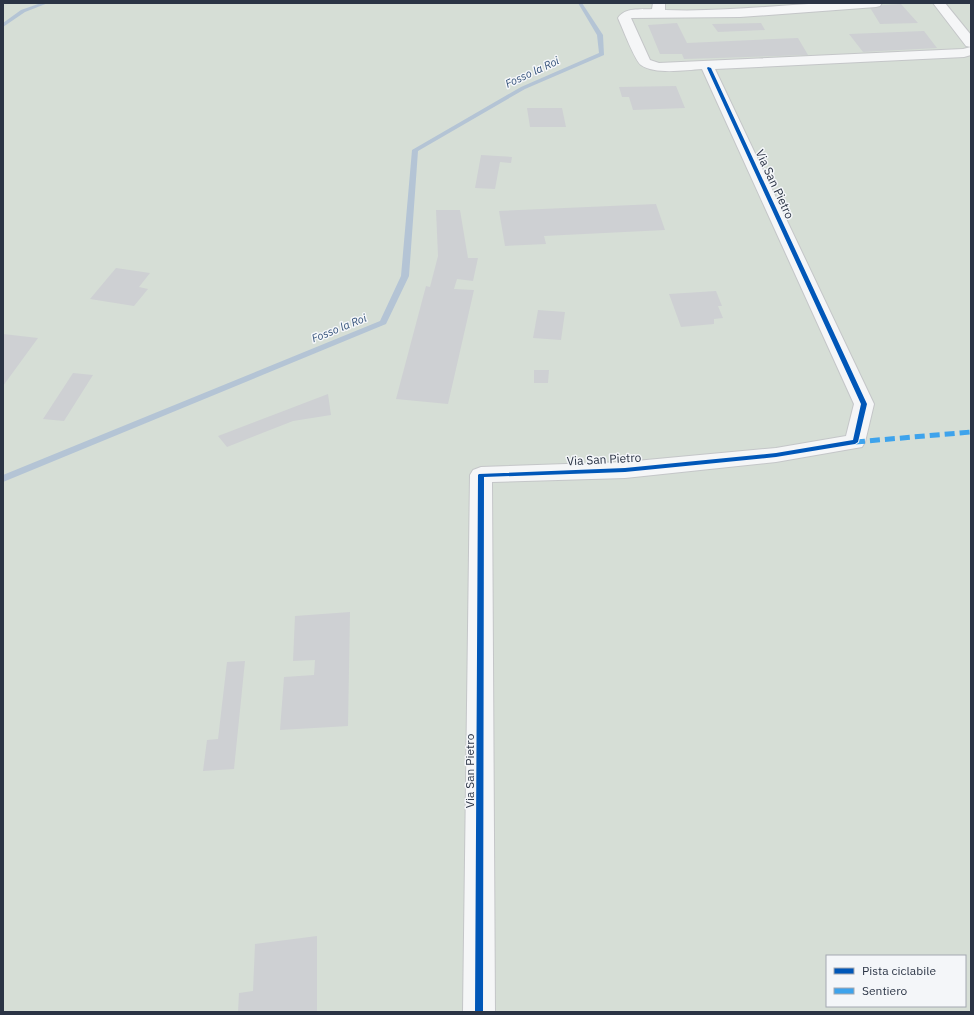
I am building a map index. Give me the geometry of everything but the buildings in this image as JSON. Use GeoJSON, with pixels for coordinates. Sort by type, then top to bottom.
{"type":"FeatureCollection","features":[{"type":"Feature","properties":{"kind":"street"},"geometry":{"type":"LineString","coordinates":[[876,3],[746,13],[688,15],[659,8],[627,14],[624,18],[645,62],[658,67],[964,54],[971,51]]}},
{"type":"Feature","properties":{"kind":"street"},"geometry":{"type":"LineString","coordinates":[[939,3],[971,43]]}},
{"type":"Feature","properties":{"kind":"street","name":"Via San Pietro"},"geometry":{"type":"LineString","coordinates":[[479,1012],[481,475],[626,470],[776,455],[855,442],[864,404],[708,66]]}},
{"type":"Feature","properties":{"kind":"shaded area"},"geometry":{"type":"Polygon","coordinates":[[[3,3],[971,3],[971,1012],[3,1012],[3,3]]]}},
{"type":"Feature","properties":{"kind":"waterway"},"geometry":{"type":"LineString","coordinates":[[3,25],[23,11],[46,3]]}},
{"type":"Feature","properties":{"kind":"waterway","name":"Fosso la Roi"},"geometry":{"type":"LineString","coordinates":[[3,479],[383,322],[405,276],[415,150],[523,88],[602,54],[600,35],[580,3]]}},
{"type":"Feature","properties":{"kind":"marked path"},"geometry":{"type":"LineString","coordinates":[[855,442],[971,432]]}},
{"type":"Feature","properties":{"kind":"cycle path"},"geometry":{"type":"LineString","coordinates":[[479,1012],[481,475],[625,470],[776,455],[855,442],[864,404],[709,68]]}}]}
